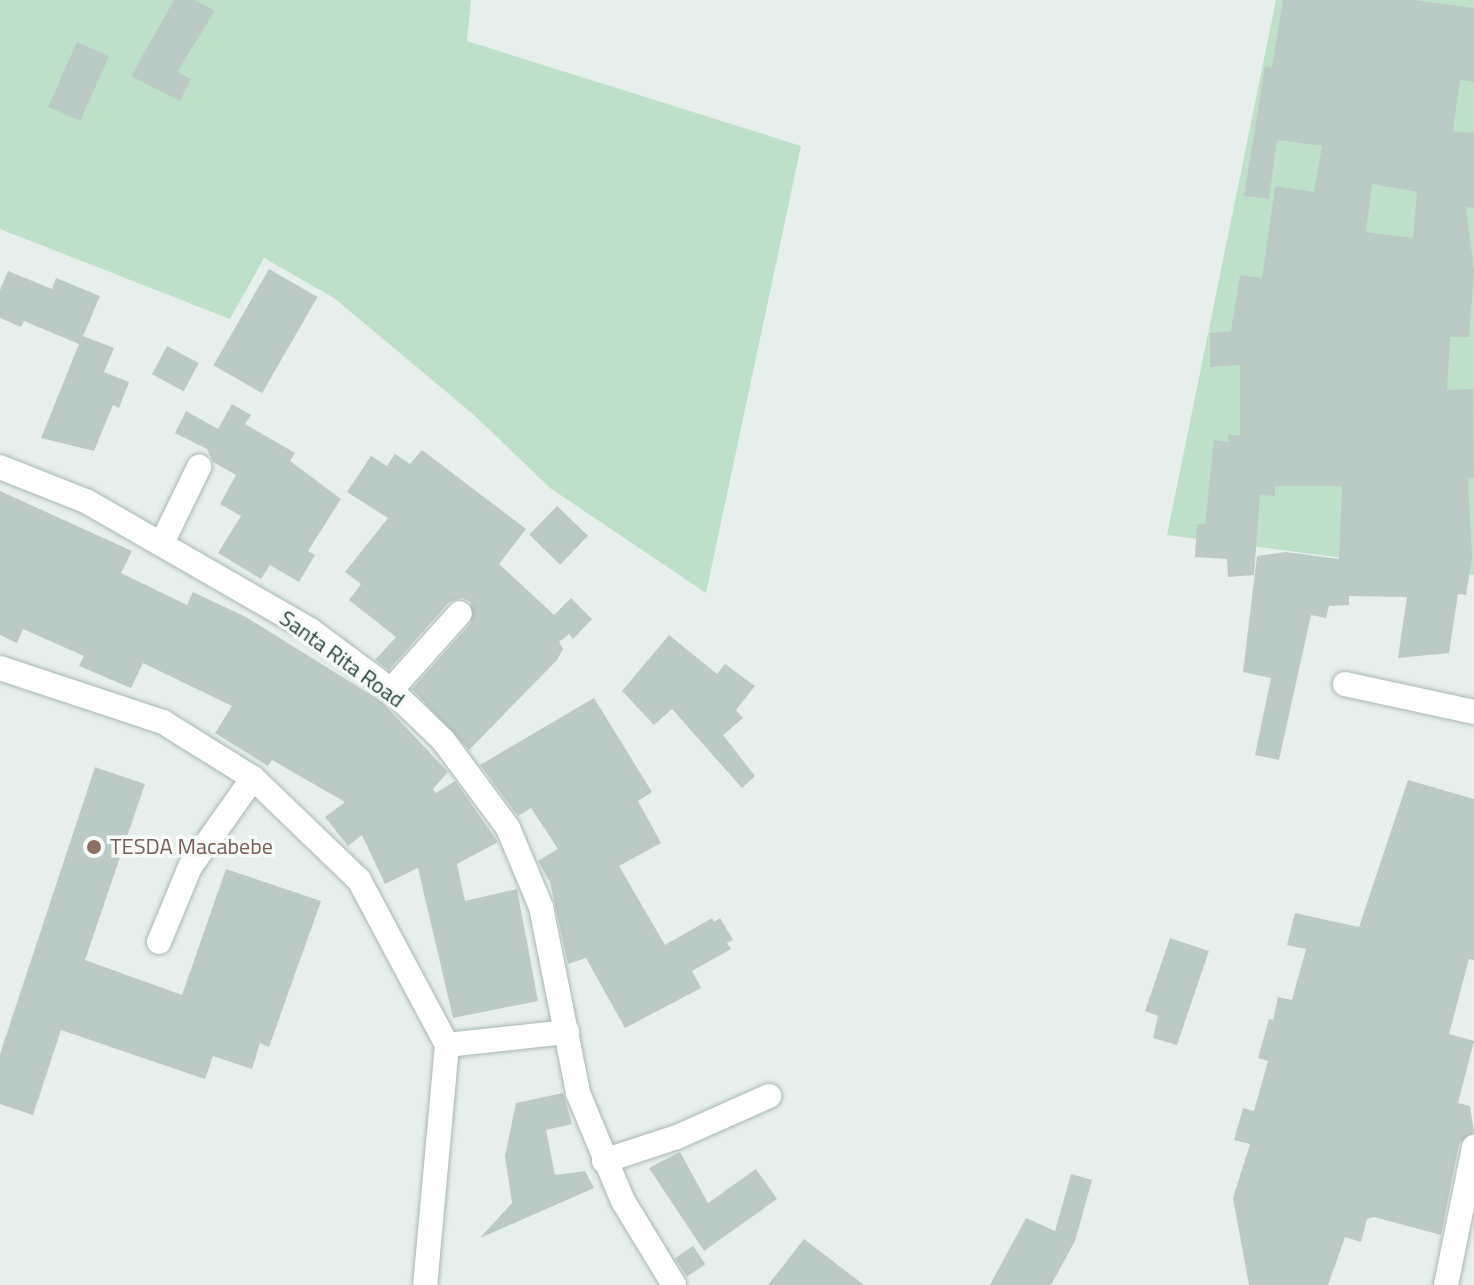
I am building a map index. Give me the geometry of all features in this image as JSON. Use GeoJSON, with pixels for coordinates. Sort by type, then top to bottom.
{"type":"FeatureCollection","features":[{"type":"Feature","properties":{"kind":"street","name":"Santa Rita Road"},"geometry":{"type":"LineString","coordinates":[[0,467],[86,501],[310,630],[391,690],[443,740],[508,828],[541,907],[578,1093],[604,1161],[674,1285]]}},
{"type":"Feature","properties":{"kind":"street"},"geometry":{"type":"LineString","coordinates":[[162,543],[199,467]]}},
{"type":"Feature","properties":{"kind":"street"},"geometry":{"type":"LineString","coordinates":[[391,690],[460,613]]}},
{"type":"Feature","properties":{"kind":"street"},"geometry":{"type":"LineString","coordinates":[[0,668],[163,722],[253,778],[359,880],[447,1045],[425,1285]]}},
{"type":"Feature","properties":{"kind":"street"},"geometry":{"type":"LineString","coordinates":[[1345,684],[1474,712]]}},
{"type":"Feature","properties":{"kind":"street"},"geometry":{"type":"LineString","coordinates":[[159,942],[190,867],[253,778]]}},
{"type":"Feature","properties":{"kind":"street"},"geometry":{"type":"LineString","coordinates":[[447,1045],[567,1032]]}},
{"type":"Feature","properties":{"kind":"street"},"geometry":{"type":"LineString","coordinates":[[604,1161],[677,1137],[769,1096]]}},
{"type":"Feature","properties":{"kind":"street"},"geometry":{"type":"LineString","coordinates":[[1446,1285],[1474,1147]]}},
{"type":"Feature","properties":{"kind":"green space"},"geometry":{"type":"Polygon","coordinates":[[[0,0],[471,0],[467,41],[801,146],[706,593],[550,488],[474,415],[334,298],[264,258],[230,319],[0,229],[0,0]]]}},
{"type":"Feature","properties":{"kind":"green space"},"geometry":{"type":"Polygon","coordinates":[[[1276,0],[1474,0],[1474,575],[1167,535],[1276,0]]]}},
{"type":"Feature","properties":{"kind":"building"},"geometry":{"type":"Polygon","coordinates":[[[174,0],[195,0],[215,11],[177,72],[191,79],[180,101],[131,76],[174,0]]]}},
{"type":"Feature","properties":{"kind":"building"},"geometry":{"type":"Polygon","coordinates":[[[1283,0],[1414,0],[1474,8],[1474,82],[1460,80],[1453,131],[1474,133],[1474,208],[1466,207],[1474,271],[1469,337],[1450,337],[1447,390],[1473,389],[1474,478],[1468,478],[1472,557],[1466,595],[1458,594],[1449,653],[1398,658],[1407,597],[1349,596],[1349,605],[1329,606],[1326,618],[1311,615],[1279,760],[1255,755],[1271,678],[1243,672],[1257,556],[1286,552],[1339,559],[1342,486],[1275,486],[1275,496],[1260,495],[1254,575],[1228,577],[1227,559],[1195,557],[1197,524],[1205,524],[1214,440],[1229,442],[1228,435],[1240,435],[1240,365],[1210,367],[1210,333],[1231,331],[1240,275],[1262,278],[1275,186],[1314,192],[1322,146],[1277,140],[1269,199],[1244,196],[1265,66],[1272,67],[1283,0]],[[1372,184],[1366,232],[1413,238],[1417,192],[1372,184]]]}},
{"type":"Feature","properties":{"kind":"building"},"geometry":{"type":"Polygon","coordinates":[[[77,42],[109,56],[80,121],[48,107],[77,42]]]}},
{"type":"Feature","properties":{"kind":"building"},"geometry":{"type":"Polygon","coordinates":[[[269,269],[317,297],[262,393],[214,365],[269,269]]]}},
{"type":"Feature","properties":{"kind":"building"},"geometry":{"type":"Polygon","coordinates":[[[8,271],[52,289],[56,278],[100,296],[83,336],[114,348],[104,372],[129,382],[119,408],[113,405],[94,451],[41,438],[79,344],[24,321],[21,327],[0,318],[0,290],[8,271]]]}},
{"type":"Feature","properties":{"kind":"building"},"geometry":{"type":"Polygon","coordinates":[[[167,346],[199,363],[184,391],[152,374],[167,346]]]}},
{"type":"Feature","properties":{"kind":"building"},"geometry":{"type":"Polygon","coordinates":[[[232,404],[251,415],[245,424],[295,453],[290,461],[341,499],[308,551],[315,555],[299,582],[270,565],[261,579],[218,553],[241,516],[220,504],[236,475],[213,462],[207,449],[175,433],[186,411],[218,429],[232,404]]]}},
{"type":"Feature","properties":{"kind":"building"},"geometry":{"type":"Polygon","coordinates":[[[422,450],[526,529],[499,564],[554,615],[571,598],[592,619],[573,639],[569,634],[559,642],[563,649],[557,660],[469,750],[412,689],[471,623],[471,602],[462,598],[449,602],[389,670],[375,660],[396,637],[349,600],[361,584],[345,572],[388,518],[347,492],[371,456],[387,466],[395,454],[410,464],[422,450]]]}},
{"type":"Feature","properties":{"kind":"building"},"geometry":{"type":"Polygon","coordinates":[[[0,491],[132,551],[121,573],[187,605],[193,592],[246,617],[381,701],[448,772],[433,789],[436,793],[455,781],[498,842],[457,864],[465,901],[517,889],[538,1001],[453,1018],[418,868],[385,884],[362,835],[348,846],[325,817],[345,802],[272,760],[268,766],[215,733],[232,706],[143,663],[131,688],[79,666],[84,656],[23,629],[17,643],[0,635],[0,491]]]}},
{"type":"Feature","properties":{"kind":"building"},"geometry":{"type":"Polygon","coordinates":[[[557,506],[588,536],[560,565],[529,535],[557,506]]]}},
{"type":"Feature","properties":{"kind":"building"},"geometry":{"type":"Polygon","coordinates":[[[669,635],[717,674],[725,664],[755,686],[736,710],[743,718],[723,735],[755,776],[742,788],[672,709],[654,725],[622,691],[669,635]]]}},
{"type":"Feature","properties":{"kind":"building"},"geometry":{"type":"Polygon","coordinates":[[[594,698],[652,792],[638,801],[661,843],[619,866],[665,945],[712,918],[714,922],[720,918],[733,940],[727,943],[731,949],[692,971],[701,988],[625,1028],[586,958],[568,964],[550,882],[538,861],[558,849],[531,808],[518,816],[480,765],[594,698]]]}},
{"type":"Feature","properties":{"kind":"building"},"geometry":{"type":"Polygon","coordinates":[[[95,767],[145,784],[85,960],[182,995],[226,869],[321,901],[269,1047],[260,1043],[252,1069],[213,1056],[205,1079],[61,1030],[33,1115],[0,1104],[0,1054],[95,767]]]}},
{"type":"Feature","properties":{"kind":"building"},"geometry":{"type":"Polygon","coordinates":[[[1408,780],[1474,799],[1474,960],[1469,959],[1449,1034],[1474,1041],[1458,1103],[1470,1106],[1474,1132],[1459,1144],[1441,1235],[1374,1217],[1367,1219],[1361,1242],[1345,1237],[1328,1285],[1249,1285],[1233,1198],[1250,1144],[1234,1140],[1243,1108],[1254,1111],[1268,1061],[1258,1058],[1269,1019],[1273,1020],[1278,997],[1292,1000],[1306,949],[1287,945],[1295,913],[1359,927],[1408,780]]]}},
{"type":"Feature","properties":{"kind":"building"},"geometry":{"type":"Polygon","coordinates":[[[1170,938],[1209,951],[1177,1045],[1153,1038],[1158,1016],[1145,1011],[1170,938]]]}},
{"type":"Feature","properties":{"kind":"building"},"geometry":{"type":"Polygon","coordinates":[[[563,1093],[572,1124],[546,1130],[555,1175],[585,1171],[594,1188],[480,1238],[512,1203],[505,1156],[516,1103],[563,1093]]]}},
{"type":"Feature","properties":{"kind":"building"},"geometry":{"type":"Polygon","coordinates":[[[680,1152],[708,1203],[756,1169],[777,1199],[704,1251],[649,1168],[680,1152]]]}},
{"type":"Feature","properties":{"kind":"building"},"geometry":{"type":"Polygon","coordinates":[[[1071,1174],[1092,1180],[1075,1241],[1051,1285],[990,1285],[1026,1218],[1055,1231],[1071,1174]]]}},
{"type":"Feature","properties":{"kind":"building"},"geometry":{"type":"Polygon","coordinates":[[[804,1239],[864,1285],[768,1285],[804,1239]]]}},
{"type":"Feature","properties":{"kind":"building"},"geometry":{"type":"Polygon","coordinates":[[[693,1246],[705,1264],[687,1277],[675,1258],[693,1246]]]}},
{"type":"Feature","properties":{"kind":"place","name":"TESDA Macabebe"},"geometry":{"type":"Point","coordinates":[94,847]}}]}
